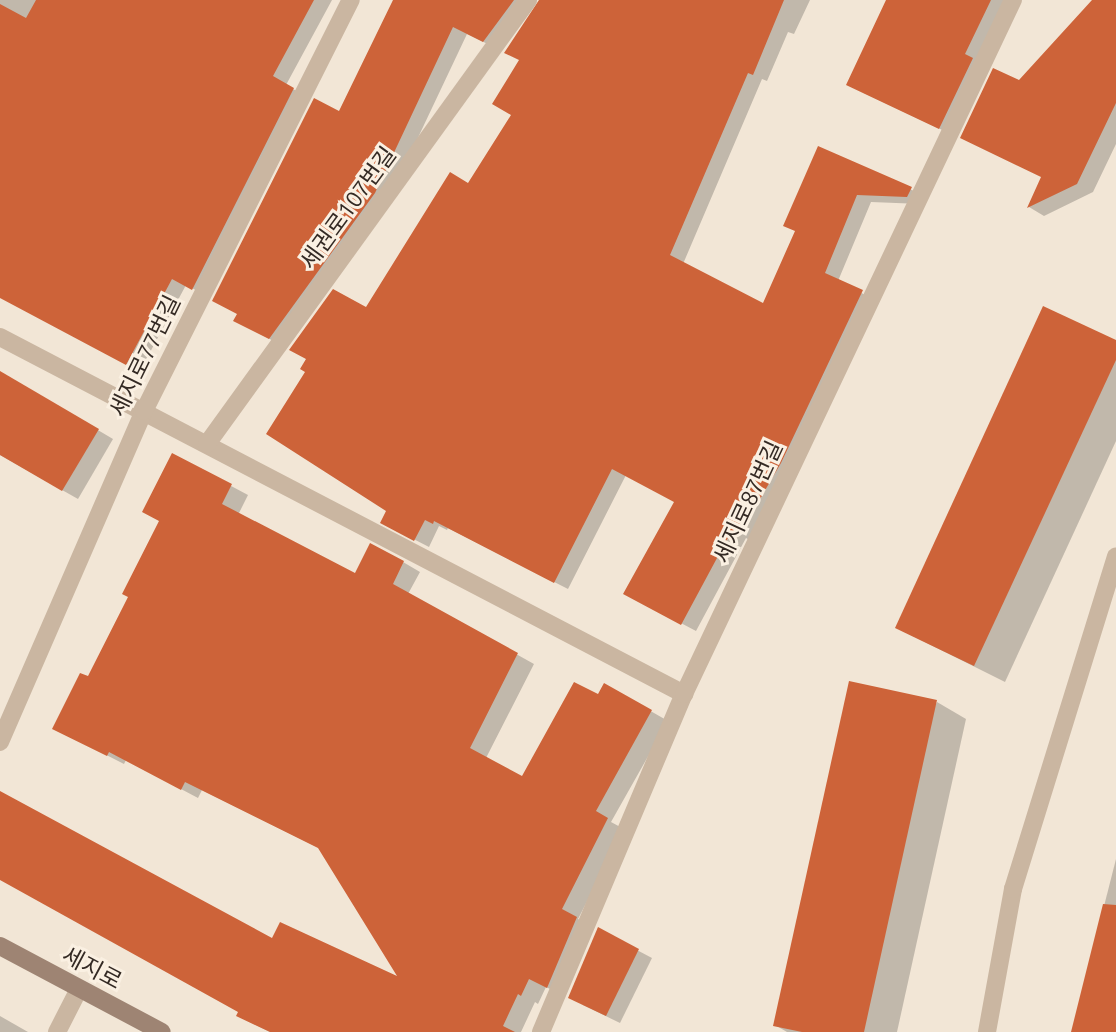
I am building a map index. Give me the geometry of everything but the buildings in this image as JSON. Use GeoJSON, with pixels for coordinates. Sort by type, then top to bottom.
{"type":"FeatureCollection","features":[{"type":"Feature","properties":{"kind":"street","name":"세지로77번길"},"geometry":{"type":"LineString","coordinates":[[0,742],[144,411],[351,0]]}},
{"type":"Feature","properties":{"kind":"street","name":"세권로107번길"},"geometry":{"type":"LineString","coordinates":[[207,444],[528,0]]}},
{"type":"Feature","properties":{"kind":"street","name":"세지로87번길"},"geometry":{"type":"LineString","coordinates":[[541,1032],[684,694],[1013,0]]}},
{"type":"Feature","properties":{"kind":"street"},"geometry":{"type":"LineString","coordinates":[[0,337],[684,694]]}},
{"type":"Feature","properties":{"kind":"street"},"geometry":{"type":"LineString","coordinates":[[987,1032],[1013,889],[1116,557]]}},
{"type":"Feature","properties":{"kind":"street","name":"세지로"},"geometry":{"type":"LineString","coordinates":[[0,946],[162,1032]]}},
{"type":"Feature","properties":{"kind":"street"},"geometry":{"type":"LineString","coordinates":[[57,1032],[79,989]]}}]}
